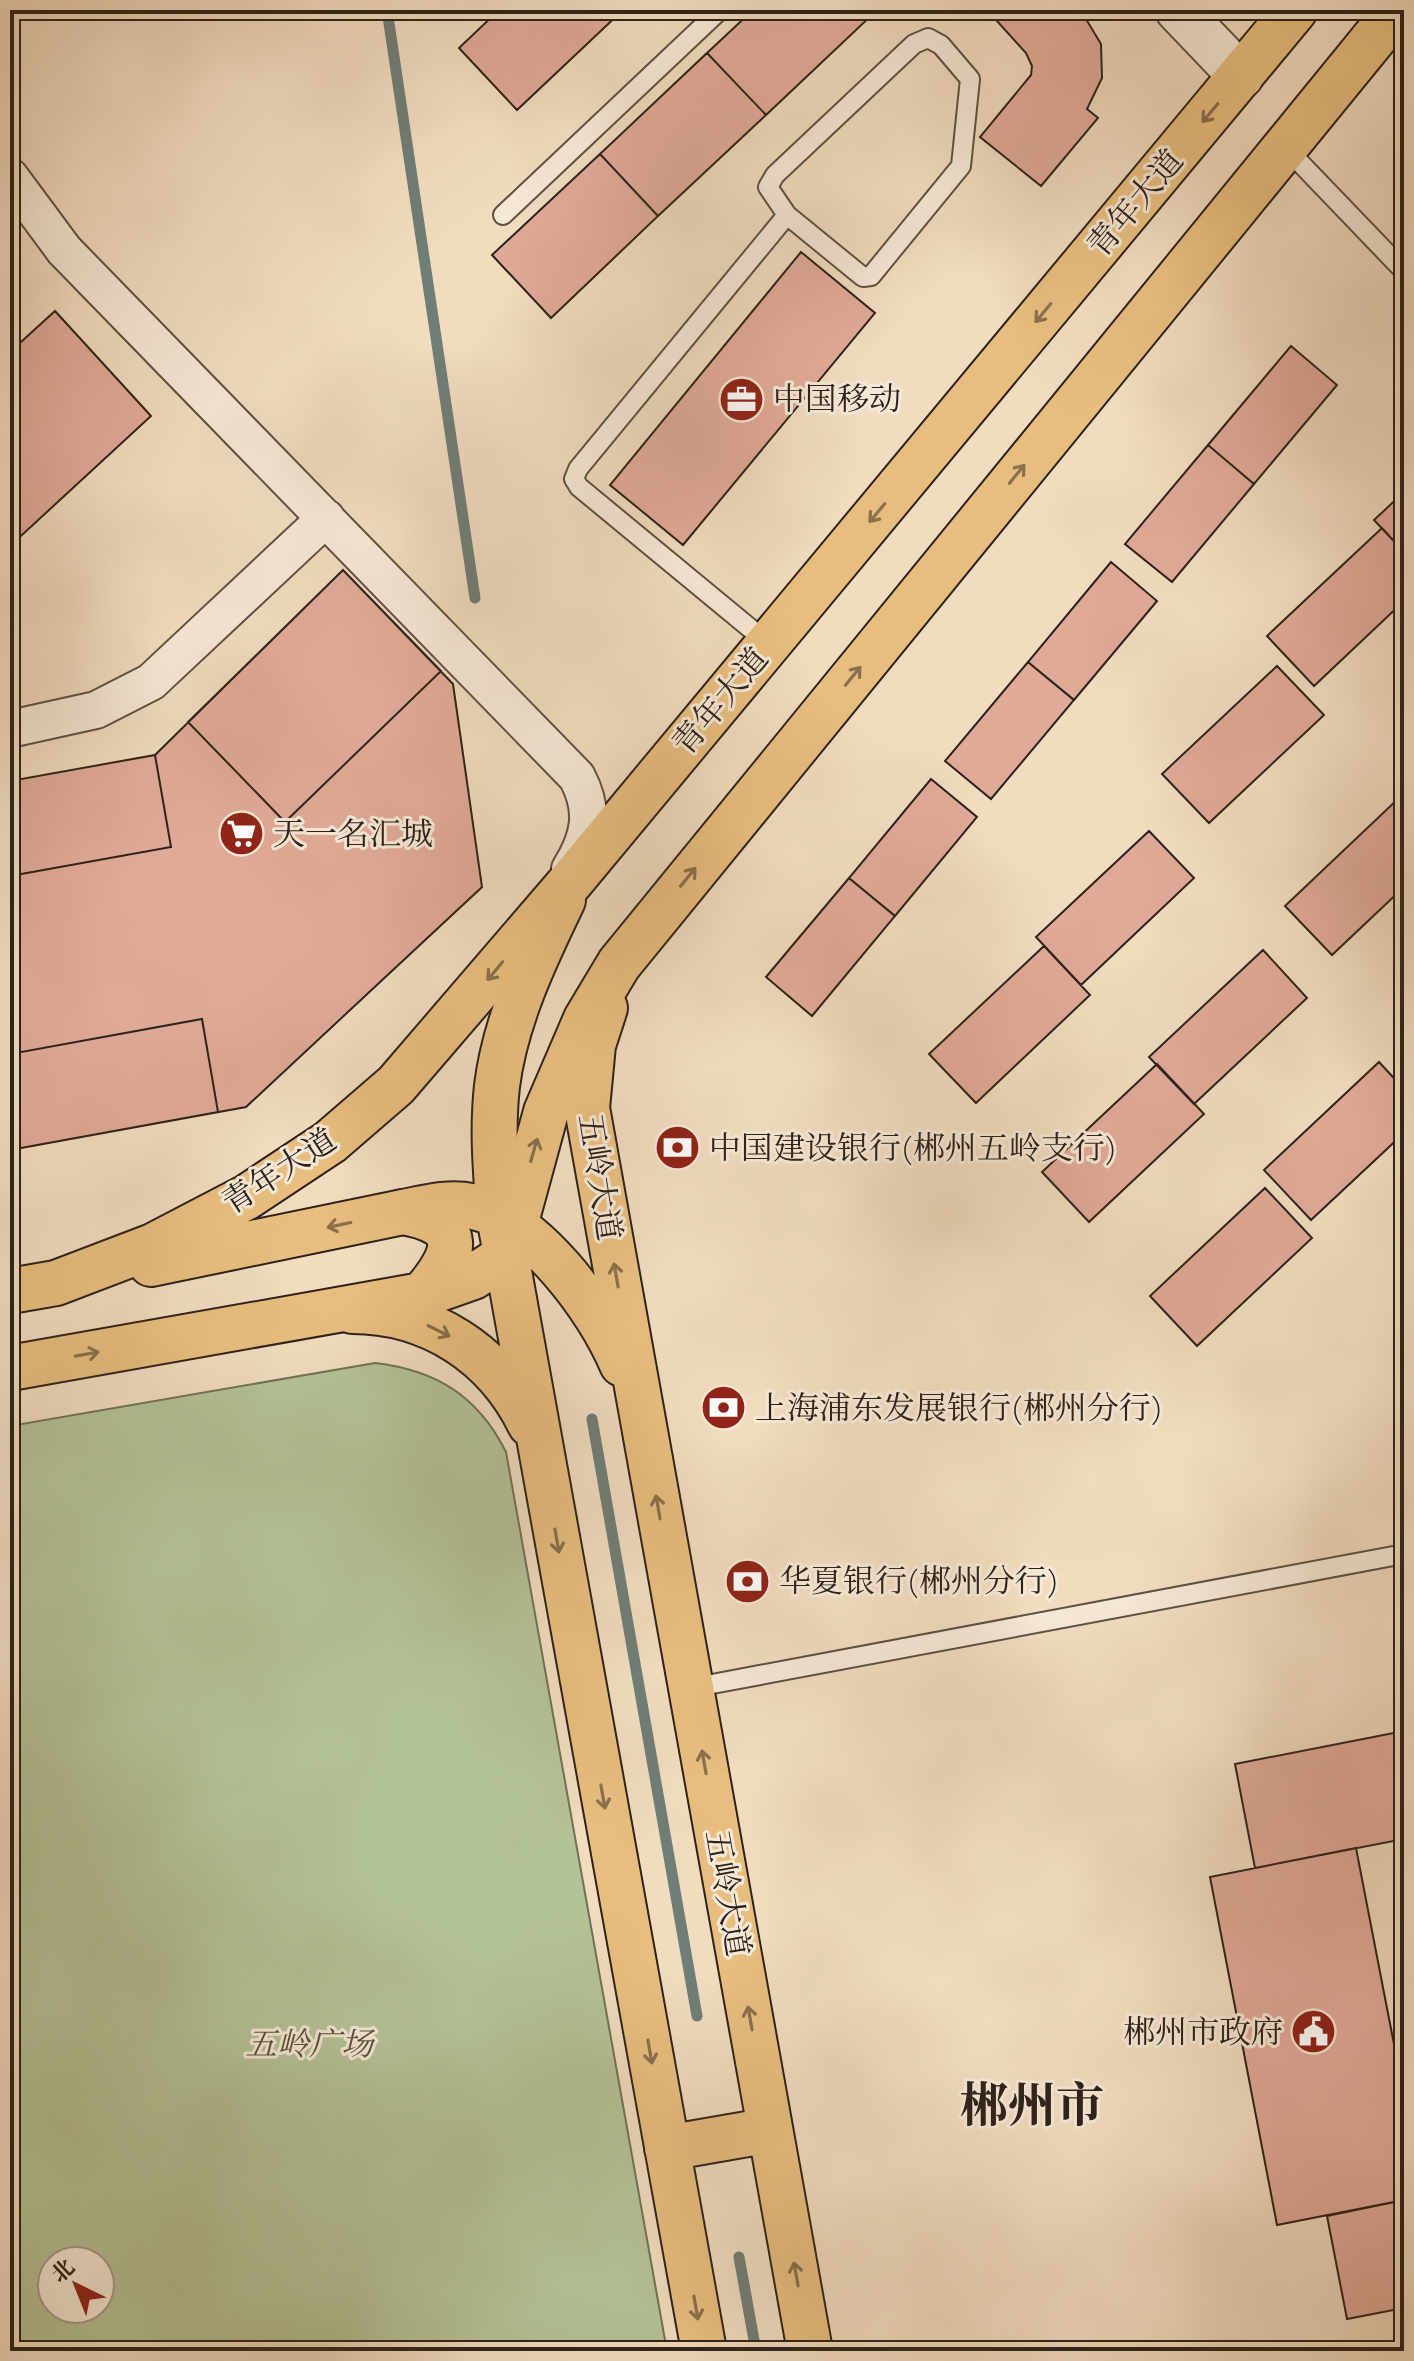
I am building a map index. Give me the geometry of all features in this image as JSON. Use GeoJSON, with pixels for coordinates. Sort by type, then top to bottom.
{"type":"FeatureCollection","features":[{"type":"Feature","properties":{"kind":"main road","name":"青年大道"},"geometry":{"type":"LineString","coordinates":[[56,1283],[153,1246],[247,1197],[330,1142],[396,1085],[573,879],[1295,10]]}},
{"type":"Feature","properties":{"kind":"main road"},"geometry":{"type":"LineString","coordinates":[[10,1368],[422,1295],[473,1277],[508,1232],[564,1068],[586,1019],[646,929],[1397,10]]}},
{"type":"Feature","properties":{"kind":"main road"},"geometry":{"type":"LineString","coordinates":[[573,879],[542,944],[510,1027],[501,1070],[494,1148],[543,1464],[704,2351]]}},
{"type":"Feature","properties":{"kind":"main road","name":"五岭大道"},"geometry":{"type":"LineString","coordinates":[[646,929],[603,1010],[591,1057],[587,1108],[810,2351]]}},
{"type":"Feature","properties":{"kind":"main road"},"geometry":{"type":"LineString","coordinates":[[403,1212],[437,1205],[470,1205],[508,1232]]}},
{"type":"Feature","properties":{"kind":"main road","name":"青年大道"},"geometry":{"type":"LineString","coordinates":[[10,1291],[403,1212]]}},
{"type":"Feature","properties":{"kind":"main road"},"geometry":{"type":"LineString","coordinates":[[403,1212],[432,1217],[449,1233],[452,1252],[442,1272],[422,1295]]}},
{"type":"Feature","properties":{"kind":"main road","name":"五岭大道"},"geometry":{"type":"LineString","coordinates":[[508,1232],[565,1275],[595,1316],[630,1383],[645,1435]]}},
{"type":"Feature","properties":{"kind":"main road"},"geometry":{"type":"LineString","coordinates":[[309,1315],[371,1311],[403,1316],[460,1341],[484,1360],[522,1407],[535,1435],[543,1464]]}},
{"type":"Feature","properties":{"kind":"main road"},"geometry":{"type":"LineString","coordinates":[[667,2148],[770,2130]]}},
{"type":"Feature","properties":{"kind":"street"},"geometry":{"type":"LineString","coordinates":[[1178,10],[1241,76]]}},
{"type":"Feature","properties":{"kind":"street"},"geometry":{"type":"LineString","coordinates":[[10,177],[64,250],[577,777],[586,794],[589,827],[581,851],[540,918]]}},
{"type":"Feature","properties":{"kind":"street"},"geometry":{"type":"LineString","coordinates":[[10,729],[96,710],[151,682],[326,518]]}},
{"type":"Feature","properties":{"kind":"street"},"geometry":{"type":"LineString","coordinates":[[577,777],[613,789],[649,779],[667,766]]}},
{"type":"Feature","properties":{"kind":"lane"},"geometry":{"type":"LineString","coordinates":[[503,215],[720,10]]}},
{"type":"Feature","properties":{"kind":"lane"},"geometry":{"type":"LineString","coordinates":[[920,39],[935,40],[970,79],[961,166],[871,276],[860,275],[787,215],[769,193],[770,180],[914,44],[920,39]]}},
{"type":"Feature","properties":{"kind":"lane"},"geometry":{"type":"LineString","coordinates":[[1284,146],[1404,271]]}},
{"type":"Feature","properties":{"kind":"lane"},"geometry":{"type":"LineString","coordinates":[[768,643],[579,487],[574,479],[578,469],[787,215]]}},
{"type":"Feature","properties":{"kind":"lane"},"geometry":{"type":"LineString","coordinates":[[691,1688],[1404,1554]]}},
{"type":"Feature","properties":{"kind":"green space","name":"五岭广场"},"geometry":{"type":"Polygon","coordinates":[[[375,1363],[436,1379],[453,1389],[482,1415],[506,1452],[667,2351],[10,2351],[10,1426],[375,1363]]]}},
{"type":"Feature","properties":{"kind":"building"},"geometry":{"type":"Polygon","coordinates":[[[499,10],[623,10],[517,110],[459,48],[499,10]]]}},
{"type":"Feature","properties":{"kind":"building"},"geometry":{"type":"Polygon","coordinates":[[[753,10],[870,10],[873,14],[766,115],[707,53],[753,10]]]}},
{"type":"Feature","properties":{"kind":"building"},"geometry":{"type":"Polygon","coordinates":[[[987,10],[1087,10],[1083,14],[1101,44],[1102,78],[1087,109],[1098,118],[1041,186],[980,137],[1031,75],[1032,66],[1026,53],[987,10]]]}},
{"type":"Feature","properties":{"kind":"building"},"geometry":{"type":"Polygon","coordinates":[[[707,53],[766,115],[658,216],[600,154],[707,53]]]}},
{"type":"Feature","properties":{"kind":"building"},"geometry":{"type":"Polygon","coordinates":[[[600,154],[658,216],[551,318],[492,255],[600,154]]]}},
{"type":"Feature","properties":{"kind":"building","name":"中国移动"},"geometry":{"type":"Polygon","coordinates":[[[801,252],[875,313],[683,545],[610,485],[801,252]]]}},
{"type":"Feature","properties":{"kind":"building"},"geometry":{"type":"Polygon","coordinates":[[[55,311],[151,416],[10,546],[10,352],[55,311]]]}},
{"type":"Feature","properties":{"kind":"building"},"geometry":{"type":"Polygon","coordinates":[[[1291,346],[1337,385],[1254,484],[1208,445],[1291,346]]]}},
{"type":"Feature","properties":{"kind":"building"},"geometry":{"type":"Polygon","coordinates":[[[1208,445],[1254,484],[1172,582],[1125,544],[1208,445]]]}},
{"type":"Feature","properties":{"kind":"building"},"geometry":{"type":"Polygon","coordinates":[[[1404,492],[1404,552],[1374,520],[1404,492]]]}},
{"type":"Feature","properties":{"kind":"building"},"geometry":{"type":"Polygon","coordinates":[[[1382,528],[1404,552],[1404,601],[1314,686],[1267,636],[1382,528]]]}},
{"type":"Feature","properties":{"kind":"building"},"geometry":{"type":"Polygon","coordinates":[[[1111,562],[1157,601],[1074,700],[1028,662],[1111,562]]]}},
{"type":"Feature","properties":{"kind":"building","name":"天一名汇城"},"geometry":{"type":"Polygon","coordinates":[[[343,570],[453,684],[482,887],[246,1107],[10,1150],[10,781],[155,755],[343,570]]]}},
{"type":"Feature","properties":{"kind":"building"},"geometry":{"type":"Polygon","coordinates":[[[343,570],[441,671],[285,822],[188,722],[343,570]]]}},
{"type":"Feature","properties":{"kind":"building"},"geometry":{"type":"Polygon","coordinates":[[[1028,662],[1074,700],[991,799],[945,761],[1028,662]]]}},
{"type":"Feature","properties":{"kind":"building"},"geometry":{"type":"Polygon","coordinates":[[[1277,666],[1324,715],[1209,823],[1162,774],[1277,666]]]}},
{"type":"Feature","properties":{"kind":"building"},"geometry":{"type":"Polygon","coordinates":[[[155,755],[171,847],[10,876],[10,781],[155,755]]]}},
{"type":"Feature","properties":{"kind":"building"},"geometry":{"type":"Polygon","coordinates":[[[931,779],[977,817],[895,916],[849,878],[931,779]]]}},
{"type":"Feature","properties":{"kind":"building"},"geometry":{"type":"Polygon","coordinates":[[[1400,797],[1404,802],[1404,887],[1332,955],[1285,906],[1400,797]]]}},
{"type":"Feature","properties":{"kind":"building"},"geometry":{"type":"Polygon","coordinates":[[[1149,831],[1194,878],[1081,985],[1036,937],[1149,831]]]}},
{"type":"Feature","properties":{"kind":"building"},"geometry":{"type":"Polygon","coordinates":[[[849,878],[895,916],[812,1016],[766,977],[849,878]]]}},
{"type":"Feature","properties":{"kind":"building"},"geometry":{"type":"Polygon","coordinates":[[[1044,946],[1090,995],[976,1103],[929,1054],[1044,946]]]}},
{"type":"Feature","properties":{"kind":"building"},"geometry":{"type":"Polygon","coordinates":[[[1263,950],[1307,998],[1194,1104],[1149,1057],[1263,950]]]}},
{"type":"Feature","properties":{"kind":"building"},"geometry":{"type":"Polygon","coordinates":[[[202,1019],[218,1112],[10,1150],[10,1054],[202,1019]]]}},
{"type":"Feature","properties":{"kind":"building"},"geometry":{"type":"Polygon","coordinates":[[[1379,1062],[1404,1089],[1404,1133],[1311,1220],[1264,1170],[1379,1062]]]}},
{"type":"Feature","properties":{"kind":"building"},"geometry":{"type":"Polygon","coordinates":[[[1157,1064],[1204,1114],[1089,1222],[1042,1172],[1157,1064]]]}},
{"type":"Feature","properties":{"kind":"building"},"geometry":{"type":"Polygon","coordinates":[[[1265,1188],[1312,1238],[1197,1346],[1150,1296],[1265,1188]]]}},
{"type":"Feature","properties":{"kind":"building"},"geometry":{"type":"Polygon","coordinates":[[[1404,1731],[1404,1839],[1255,1868],[1235,1764],[1404,1731]]]}},
{"type":"Feature","properties":{"kind":"building"},"geometry":{"type":"Polygon","coordinates":[[[1356,1848],[1404,2096],[1404,2200],[1277,2225],[1210,1877],[1356,1848]]]}},
{"type":"Feature","properties":{"kind":"building"},"geometry":{"type":"Polygon","coordinates":[[[1404,2200],[1404,2308],[1347,2319],[1327,2216],[1404,2200]]]}},
{"type":"Feature","properties":{"kind":"waterway"},"geometry":{"type":"LineString","coordinates":[[387,10],[475,598]]}},
{"type":"Feature","properties":{"kind":"waterway"},"geometry":{"type":"LineString","coordinates":[[592,1419],[697,2016]]}},
{"type":"Feature","properties":{"kind":"waterway"},"geometry":{"type":"LineString","coordinates":[[739,2257],[756,2351]]}},
{"type":"Feature","properties":{"kind":"place","name":"中国移动"},"geometry":{"type":"Point","coordinates":[742,399]}},
{"type":"Feature","properties":{"kind":"place","name":"天一名汇城"},"geometry":{"type":"Point","coordinates":[242,834]}},
{"type":"Feature","properties":{"kind":"place","name":"中国建设银行(郴州五岭支行)"},"geometry":{"type":"Point","coordinates":[678,1148]}},
{"type":"Feature","properties":{"kind":"place","name":"上海浦东发展银行(郴州分行)"},"geometry":{"type":"Point","coordinates":[724,1408]}},
{"type":"Feature","properties":{"kind":"place","name":"华夏银行(郴州分行)"},"geometry":{"type":"Point","coordinates":[748,1581]}},
{"type":"Feature","properties":{"kind":"place","name":"郴州市政府"},"geometry":{"type":"Point","coordinates":[1314,2032]}},
{"type":"Feature","properties":{"kind":"district","name":"郴州市"},"geometry":{"type":"Point","coordinates":[1032,2105]}}]}
